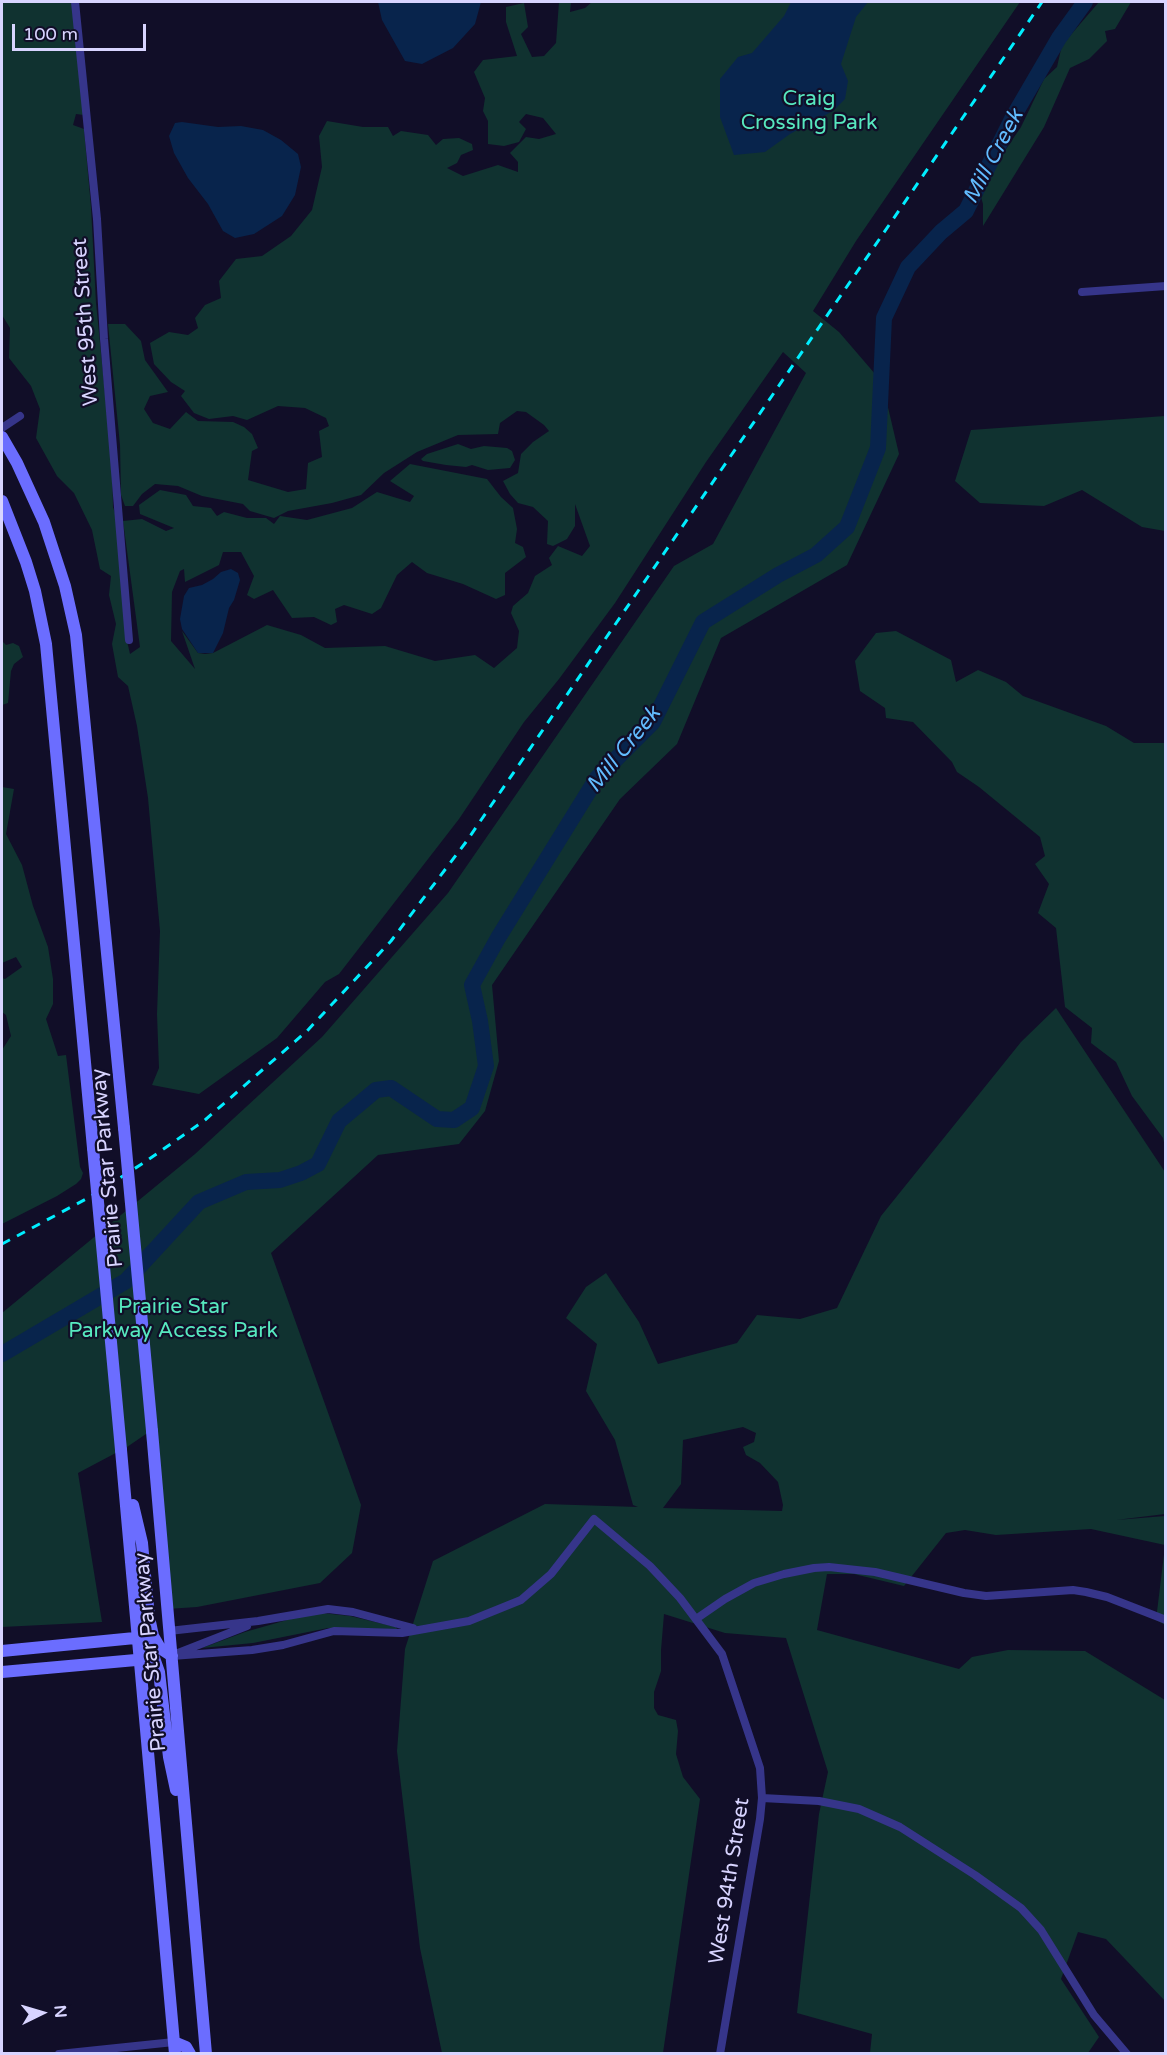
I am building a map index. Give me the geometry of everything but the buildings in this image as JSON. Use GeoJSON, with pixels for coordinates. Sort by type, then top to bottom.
{"type":"FeatureCollection","features":[{"type":"Feature","properties":{"kind":"main road","name":"Prairie Star Parkway"},"geometry":{"type":"LineString","coordinates":[[2,437],[32,494],[47,530],[65,586],[76,635],[152,1431],[206,2054]]}},
{"type":"Feature","properties":{"kind":"main road","name":"Prairie Star Parkway"},"geometry":{"type":"LineString","coordinates":[[2,501],[35,591],[46,645],[175,2048]]}},
{"type":"Feature","properties":{"kind":"main road"},"geometry":{"type":"LineString","coordinates":[[124,1484],[132,1503],[142,1544],[153,1636],[160,1648],[172,1656]]}},
{"type":"Feature","properties":{"kind":"main road"},"geometry":{"type":"LineString","coordinates":[[2,1651],[153,1636],[170,1631]]}},
{"type":"Feature","properties":{"kind":"main road"},"geometry":{"type":"LineString","coordinates":[[138,1637],[156,1662],[174,1786],[183,1805]]}},
{"type":"Feature","properties":{"kind":"main road"},"geometry":{"type":"LineString","coordinates":[[2,1672],[141,1659],[156,1662],[172,1656]]}},
{"type":"Feature","properties":{"kind":"main road"},"geometry":{"type":"LineString","coordinates":[[143,1689],[156,1662]]}},
{"type":"Feature","properties":{"kind":"main road"},"geometry":{"type":"LineString","coordinates":[[175,2048],[186,2047],[190,2054]]}},
{"type":"Feature","properties":{"kind":"street","name":"West 95th Street"},"geometry":{"type":"LineString","coordinates":[[75,2],[97,219],[104,339],[129,640]]}},
{"type":"Feature","properties":{"kind":"street"},"geometry":{"type":"LineString","coordinates":[[1082,292],[1166,286]]}},
{"type":"Feature","properties":{"kind":"street"},"geometry":{"type":"LineString","coordinates":[[2,428],[20,416]]}},
{"type":"Feature","properties":{"kind":"street","name":"West 94th Street"},"geometry":{"type":"LineString","coordinates":[[425,1629],[469,1621],[521,1600],[551,1574],[594,1519],[650,1566],[680,1598],[722,1654],[760,1768],[762,1798],[720,2054]]}},
{"type":"Feature","properties":{"kind":"street"},"geometry":{"type":"LineString","coordinates":[[696,1619],[754,1583],[784,1574],[829,1567],[875,1572],[986,1596],[1073,1590],[1086,1592],[1107,1597],[1166,1620]]}},
{"type":"Feature","properties":{"kind":"street"},"geometry":{"type":"LineString","coordinates":[[170,1631],[258,1621],[328,1609],[353,1612],[405,1627],[425,1629]]}},
{"type":"Feature","properties":{"kind":"street"},"geometry":{"type":"LineString","coordinates":[[172,1656],[258,1621]]}},
{"type":"Feature","properties":{"kind":"street"},"geometry":{"type":"LineString","coordinates":[[172,1656],[252,1650],[283,1645],[334,1631],[402,1632],[425,1629]]}},
{"type":"Feature","properties":{"kind":"street"},"geometry":{"type":"LineString","coordinates":[[762,1798],[819,1801],[859,1809],[900,1827],[975,1875],[1021,1908],[1041,1930],[1094,2015],[1127,2054]]}},
{"type":"Feature","properties":{"kind":"street"},"geometry":{"type":"LineString","coordinates":[[59,2054],[175,2048]]}},
{"type":"Feature","properties":{"kind":"green space"},"geometry":{"type":"Polygon","coordinates":[[[2,2],[74,2],[84,115],[76,114],[73,125],[84,129],[96,303],[112,463],[113,507],[118,522],[127,641],[130,654],[140,647],[123,521],[142,519],[166,531],[174,528],[140,514],[139,505],[160,490],[186,495],[193,506],[211,508],[217,516],[224,512],[247,518],[266,518],[274,524],[280,516],[307,520],[352,508],[377,492],[410,502],[414,496],[390,481],[410,464],[487,479],[513,508],[517,529],[515,543],[523,547],[526,557],[505,573],[505,595],[496,599],[463,584],[427,573],[412,562],[397,575],[381,608],[372,614],[344,605],[335,609],[337,622],[331,625],[314,617],[292,618],[273,590],[254,599],[247,595],[254,576],[241,552],[223,552],[219,565],[185,582],[184,569],[180,571],[172,592],[171,641],[195,669],[182,631],[198,653],[205,654],[213,653],[267,625],[301,635],[325,648],[385,646],[435,661],[475,655],[494,668],[517,648],[519,631],[511,613],[513,606],[528,593],[535,576],[552,565],[549,558],[558,546],[582,556],[590,546],[575,504],[575,526],[567,539],[553,546],[547,544],[548,521],[533,507],[518,503],[510,494],[503,481],[518,473],[521,454],[549,431],[526,412],[517,411],[500,423],[498,434],[458,435],[417,452],[384,473],[361,495],[288,511],[274,518],[250,511],[243,504],[202,496],[178,486],[155,484],[142,494],[133,506],[125,506],[121,495],[120,445],[108,324],[125,324],[141,341],[145,360],[168,392],[150,396],[144,409],[153,423],[170,429],[186,412],[198,421],[233,422],[252,434],[258,448],[252,451],[248,480],[288,492],[306,489],[308,463],[322,457],[319,431],[329,426],[326,418],[305,408],[278,406],[247,420],[233,416],[209,419],[194,413],[181,396],[185,391],[171,382],[154,364],[150,343],[169,332],[188,335],[198,328],[195,318],[205,305],[221,298],[219,281],[236,259],[262,256],[291,236],[312,210],[322,167],[319,136],[327,121],[363,127],[388,127],[393,136],[401,131],[428,135],[436,145],[443,139],[459,138],[472,144],[473,150],[461,155],[457,163],[447,168],[463,176],[498,165],[518,172],[518,162],[510,153],[526,137],[539,139],[556,134],[543,118],[526,114],[519,122],[526,129],[519,142],[504,146],[488,144],[488,121],[483,111],[485,98],[474,72],[483,60],[517,56],[506,22],[506,7],[524,3],[528,27],[521,34],[532,57],[544,56],[556,43],[559,2],[571,2],[570,12],[585,8],[592,2],[1020,2],[856,241],[813,311],[839,332],[882,382],[899,454],[847,565],[721,638],[677,744],[620,799],[492,985],[499,1061],[485,1111],[459,1144],[378,1155],[271,1253],[361,1505],[352,1553],[320,1583],[197,1607],[167,1609],[146,1434],[127,1447],[78,1473],[102,1622],[2,1627],[2,1313],[195,1154],[322,1037],[448,893],[674,566],[713,544],[806,373],[783,352],[706,462],[615,603],[524,722],[459,819],[339,974],[325,982],[277,1038],[199,1094],[152,1085],[159,1068],[157,1014],[160,931],[148,798],[137,726],[128,686],[118,677],[112,644],[116,624],[109,595],[111,576],[100,569],[92,530],[74,493],[57,476],[36,438],[40,409],[31,386],[9,358],[10,328],[2,315],[2,2]]]}},
{"type":"Feature","properties":{"kind":"green space"},"geometry":{"type":"Polygon","coordinates":[[[1099,2],[1131,2],[1115,29],[1105,31],[1107,41],[1089,59],[1070,68],[1044,127],[983,226],[981,197],[995,165],[1021,127],[1044,79],[1057,67],[1062,45],[1099,2]]]}},
{"type":"Feature","properties":{"kind":"green space"},"geometry":{"type":"Polygon","coordinates":[[[1165,416],[1165,531],[1142,527],[1082,490],[1044,506],[980,503],[955,481],[971,430],[1165,416]]]}},
{"type":"Feature","properties":{"kind":"green space"},"geometry":{"type":"Polygon","coordinates":[[[458,444],[471,449],[484,446],[507,448],[512,451],[515,460],[510,468],[488,470],[472,465],[466,467],[446,465],[421,459],[427,454],[458,444]]]}},
{"type":"Feature","properties":{"kind":"green space"},"geometry":{"type":"Polygon","coordinates":[[[896,631],[951,660],[956,682],[978,670],[1006,682],[1023,696],[1106,726],[1134,743],[1165,743],[1165,1147],[1163,1138],[1132,1096],[1116,1062],[1091,1043],[1092,1028],[1065,1007],[1056,928],[1038,913],[1049,884],[1035,864],[1045,856],[1040,837],[957,772],[952,762],[913,722],[886,718],[885,708],[860,691],[855,661],[876,633],[896,631]]]}},
{"type":"Feature","properties":{"kind":"green space"},"geometry":{"type":"Polygon","coordinates":[[[2,641],[6,645],[13,643],[19,646],[23,657],[14,664],[11,671],[8,703],[2,705],[2,641]]]}},
{"type":"Feature","properties":{"kind":"green space"},"geometry":{"type":"Polygon","coordinates":[[[2,787],[14,789],[6,834],[22,865],[33,906],[48,947],[53,979],[53,1004],[46,1019],[58,1056],[66,1055],[80,1167],[83,1173],[76,1184],[57,1196],[2,1224],[2,1050],[11,1036],[6,1015],[2,1012],[2,978],[5,979],[22,967],[16,957],[2,963],[2,787]]]}},
{"type":"Feature","properties":{"kind":"green space"},"geometry":{"type":"Polygon","coordinates":[[[1056,1008],[1165,1172],[1165,1514],[1116,1520],[1165,1516],[1165,1545],[1091,1529],[996,1535],[965,1530],[946,1533],[904,1586],[854,1574],[827,1574],[817,1630],[959,1669],[972,1657],[1008,1650],[1085,1651],[1165,1700],[1165,2001],[1106,1939],[1078,1932],[1061,1979],[1099,2037],[1088,2053],[870,2053],[872,2034],[797,2013],[819,1814],[828,1772],[786,1638],[725,1633],[664,1614],[661,1671],[654,1692],[654,1708],[658,1715],[676,1720],[678,1731],[676,1754],[683,1777],[700,1799],[663,2053],[442,2053],[420,1948],[397,1751],[405,1649],[433,1561],[545,1504],[638,1507],[633,1505],[615,1440],[586,1391],[597,1344],[566,1318],[586,1287],[606,1273],[639,1322],[658,1364],[737,1343],[757,1315],[800,1319],[837,1308],[881,1216],[1021,1042],[1056,1008]],[[743,1427],[683,1440],[681,1484],[663,1508],[782,1511],[783,1505],[778,1482],[760,1463],[746,1455],[743,1447],[754,1442],[756,1433],[743,1427]]]}},
{"type":"Feature","properties":{"kind":"green space"},"geometry":{"type":"Polygon","coordinates":[[[1165,1546],[1165,1625],[1156,1620],[1165,1546]]]}},
{"type":"Feature","properties":{"kind":"green space"},"geometry":{"type":"Polygon","coordinates":[[[322,1613],[350,1616],[397,1629],[328,1628],[253,1643],[202,1648],[245,1632],[294,1618],[322,1613]]]}},
{"type":"Feature","properties":{"kind":"water"},"geometry":{"type":"Polygon","coordinates":[[[378,2],[481,2],[475,24],[453,48],[422,64],[405,61],[382,20],[378,2]]]}},
{"type":"Feature","properties":{"kind":"water"},"geometry":{"type":"Polygon","coordinates":[[[791,2],[868,2],[856,17],[841,64],[848,81],[845,99],[833,111],[790,134],[765,152],[734,155],[720,117],[720,79],[738,57],[752,53],[784,16],[791,2]]]}},
{"type":"Feature","properties":{"kind":"water"},"geometry":{"type":"Polygon","coordinates":[[[175,123],[218,127],[241,126],[263,130],[281,140],[298,154],[301,167],[295,195],[282,216],[254,234],[235,238],[223,231],[174,153],[169,136],[175,123]]]}},
{"type":"Feature","properties":{"kind":"water"},"geometry":{"type":"Polygon","coordinates":[[[231,569],[238,573],[240,580],[229,608],[223,633],[213,653],[198,653],[182,629],[180,619],[184,596],[189,588],[202,585],[221,572],[231,569]]]}},
{"type":"Feature","properties":{"kind":"waterway","name":"Mill Creek"},"geometry":{"type":"LineString","coordinates":[[2,1354],[126,1281],[199,1202],[246,1182],[280,1180],[318,1164],[339,1121],[376,1090],[391,1088],[437,1119],[454,1120],[472,1108],[486,1066],[472,985],[498,938],[597,778],[653,722],[703,622],[778,575],[816,555],[847,527],[878,448],[884,318],[908,267],[941,232],[966,211],[1013,117],[1059,38],[1085,2]]}},
{"type":"Feature","properties":{"kind":"railway"},"geometry":{"type":"LineString","coordinates":[[2,1244],[88,1198],[205,1120],[307,1031],[391,941],[466,842],[1042,2]]}},
{"type":"Feature","properties":{"kind":"park label","name":"Craig Crossing Park"},"geometry":{"type":"Point","coordinates":[809,111]}},
{"type":"Feature","properties":{"kind":"park label","name":"Prairie Star Parkway Access Park"},"geometry":{"type":"Point","coordinates":[173,1319]}}]}
